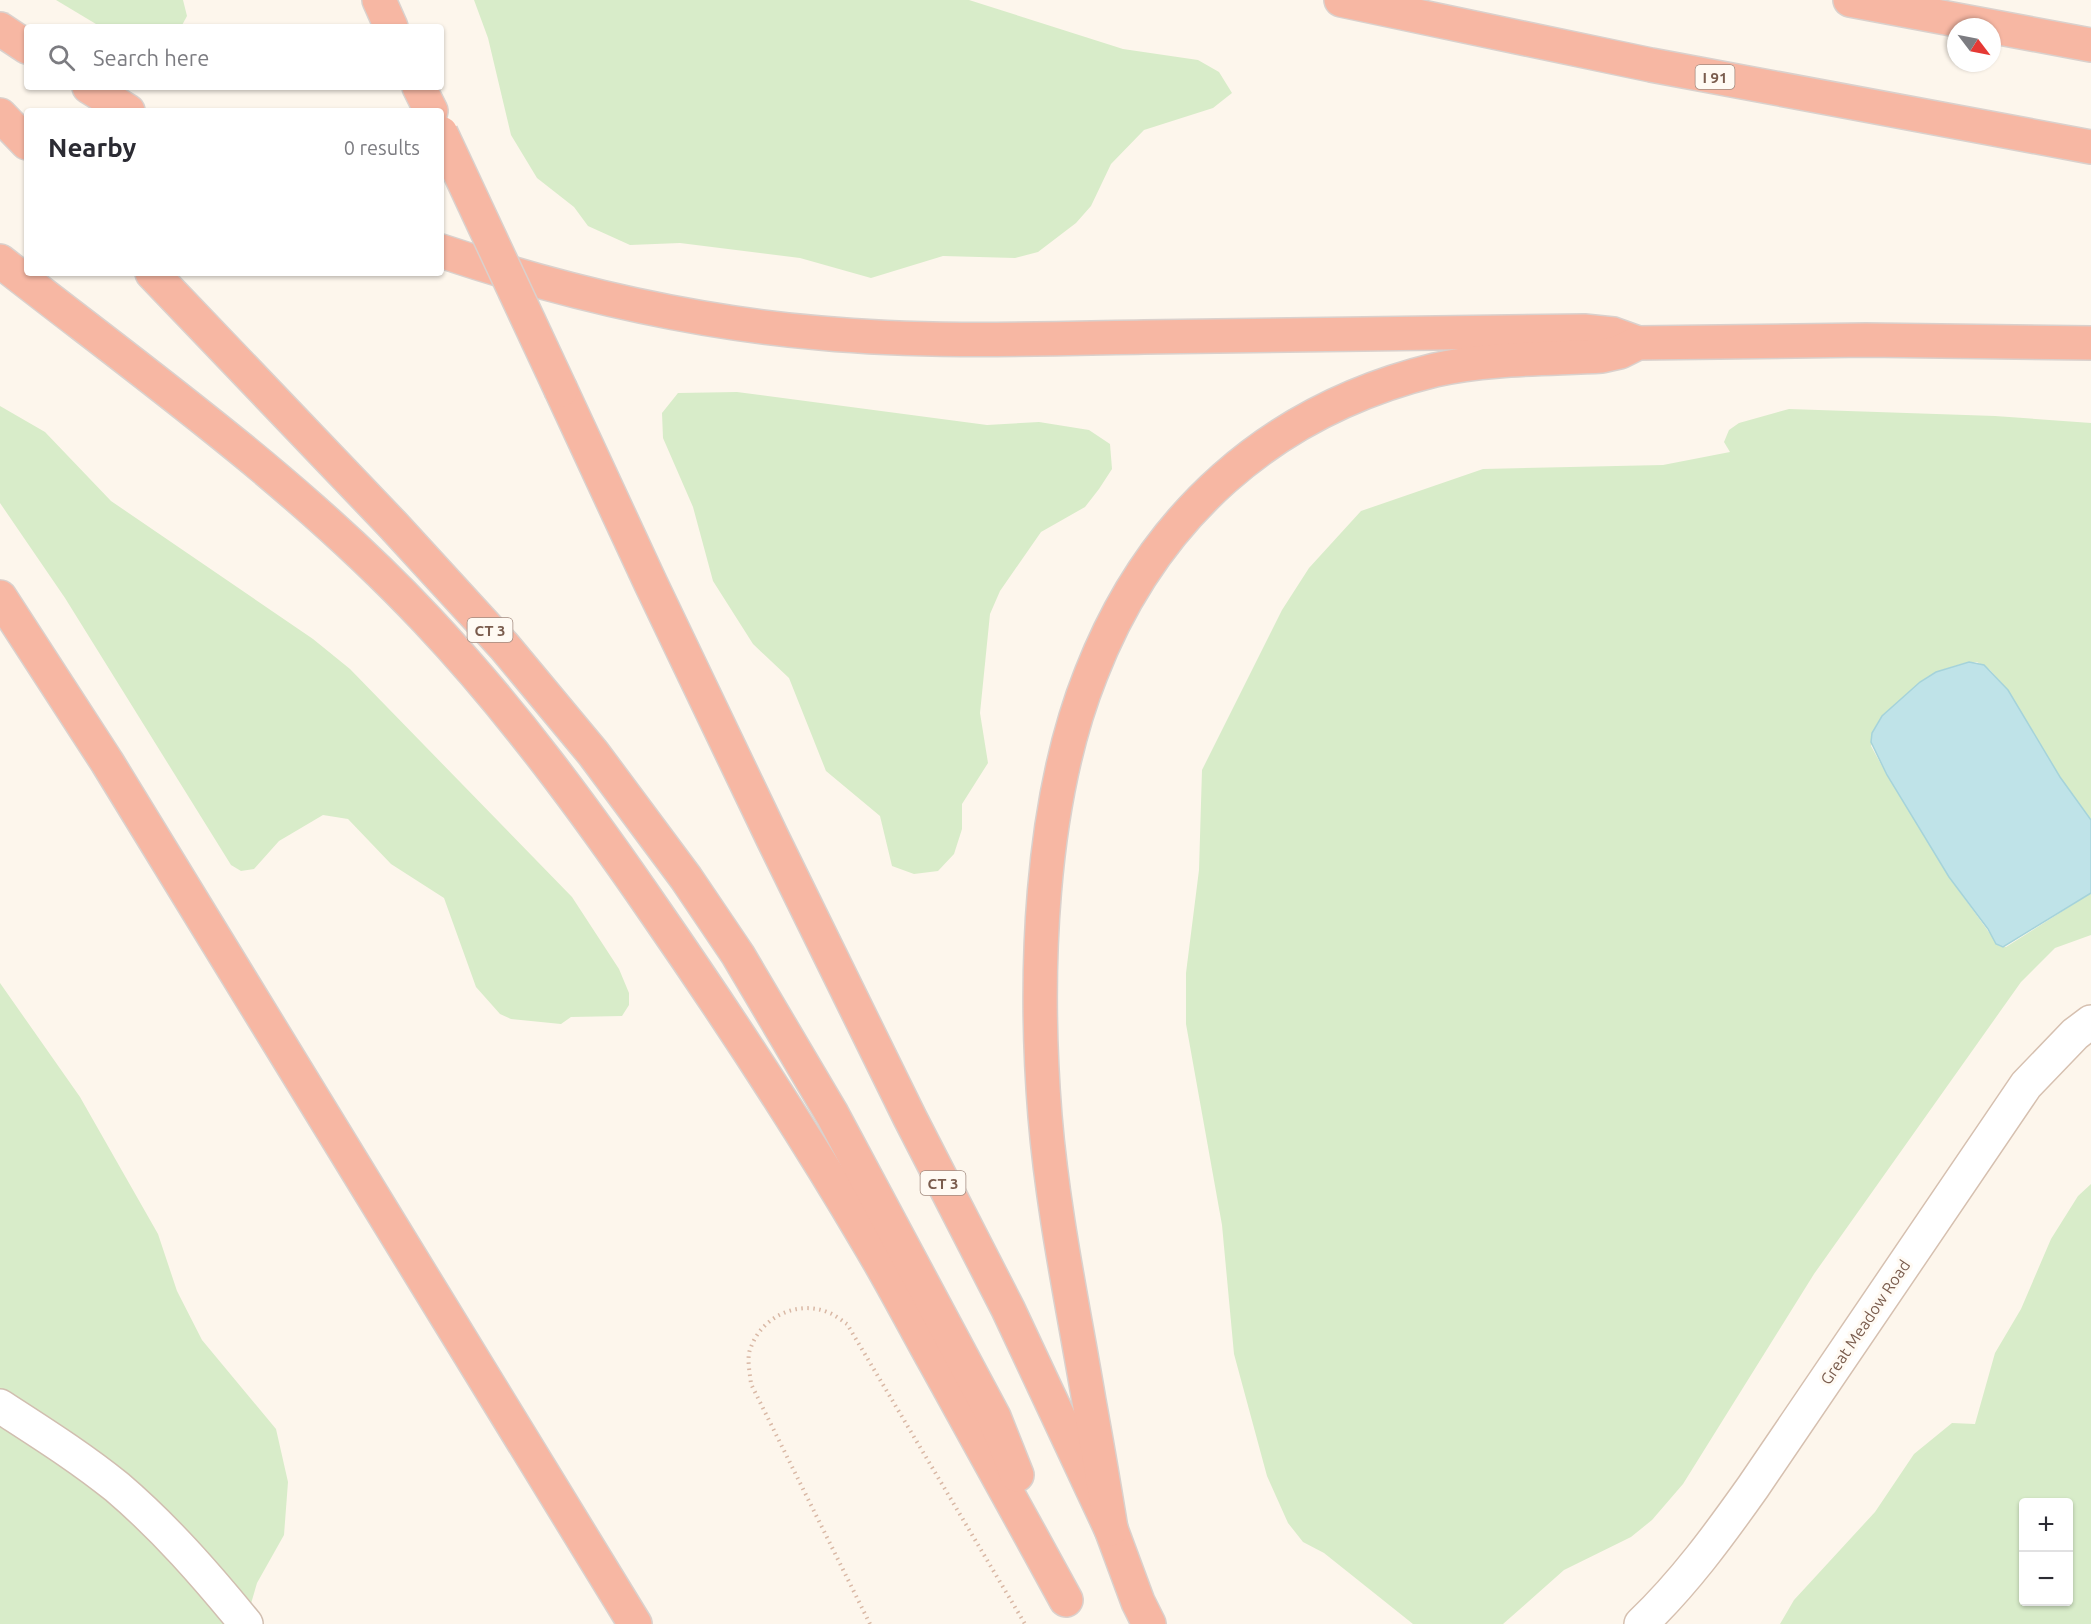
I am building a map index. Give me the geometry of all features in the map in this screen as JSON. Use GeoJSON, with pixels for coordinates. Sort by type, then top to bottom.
{"type":"FeatureCollection","features":[{"type":"Feature","properties":{"kind":"highway"},"geometry":{"type":"LineString","coordinates":[[379,0],[390,24]]}},
{"type":"Feature","properties":{"kind":"highway","name":"I 91"},"geometry":{"type":"LineString","coordinates":[[1341,0],[1651,65],[2091,147]]}},
{"type":"Feature","properties":{"kind":"highway"},"geometry":{"type":"LineString","coordinates":[[1850,0],[2091,45]]}},
{"type":"Feature","properties":{"kind":"highway"},"geometry":{"type":"LineString","coordinates":[[0,29],[24,45]]}},
{"type":"Feature","properties":{"kind":"highway"},"geometry":{"type":"LineString","coordinates":[[94,90],[123,108]]}},
{"type":"Feature","properties":{"kind":"highway"},"geometry":{"type":"LineString","coordinates":[[420,90],[430,108]]}},
{"type":"Feature","properties":{"kind":"highway"},"geometry":{"type":"LineString","coordinates":[[0,115],[24,140]]}},
{"type":"Feature","properties":{"kind":"highway","name":"CT 3"},"geometry":{"type":"LineString","coordinates":[[444,139],[715,720],[910,1118],[1008,1309],[1111,1529],[1138,1602],[1149,1624]]}},
{"type":"Feature","properties":{"kind":"highway"},"geometry":{"type":"LineString","coordinates":[[444,252],[528,278],[615,300],[700,317],[820,333],[938,339],[1584,331],[1613,334],[1638,343],[1866,340],[2091,343]]}},
{"type":"Feature","properties":{"kind":"highway"},"geometry":{"type":"LineString","coordinates":[[0,261],[220,431],[331,525],[428,622],[491,694],[556,774],[623,865],[706,986],[868,1243],[1072,1612]]}},
{"type":"Feature","properties":{"kind":"highway","name":"CT 3"},"geometry":{"type":"LineString","coordinates":[[155,276],[401,533],[504,646],[593,753],[686,878],[738,955],[820,1095],[994,1417],[1072,1612]]}},
{"type":"Feature","properties":{"kind":"highway"},"geometry":{"type":"LineString","coordinates":[[1111,1529],[1061,1253],[1052,1185],[1044,1093],[1041,996],[1047,878],[1062,773],[1090,676],[1109,632],[1126,599],[1155,556],[1204,496],[1256,450],[1304,421],[1389,384],[1436,370],[1485,363],[1602,356],[1620,352],[1638,343]]}},
{"type":"Feature","properties":{"kind":"highway"},"geometry":{"type":"LineString","coordinates":[[0,597],[113,772],[635,1624]]}},
{"type":"Feature","properties":{"kind":"street","name":"Great Meadow Road"},"geometry":{"type":"LineString","coordinates":[[1641,1624],[1667,1599],[1714,1542],[2026,1085],[2075,1034],[2091,1022]]}},
{"type":"Feature","properties":{"kind":"street"},"geometry":{"type":"LineString","coordinates":[[0,1406],[76,1456],[117,1487],[164,1530],[207,1576],[246,1624]]}},
{"type":"Feature","properties":{"kind":"path"},"geometry":{"type":"LineString","coordinates":[[870,1624],[751,1384],[750,1348],[760,1331],[774,1317],[789,1311],[814,1308],[829,1312],[847,1324],[1025,1624]]}},
{"type":"Feature","properties":{"kind":"green space"},"geometry":{"type":"Polygon","coordinates":[[[56,0],[183,0],[187,16],[183,24],[96,24],[56,0]]]}},
{"type":"Feature","properties":{"kind":"green space"},"geometry":{"type":"Polygon","coordinates":[[[474,0],[969,0],[1123,49],[1198,60],[1219,72],[1232,93],[1213,108],[1144,130],[1111,164],[1091,206],[1076,223],[1038,252],[1015,258],[943,256],[871,278],[800,258],[680,243],[630,245],[588,226],[574,207],[537,178],[511,135],[488,38],[474,0]]]}},
{"type":"Feature","properties":{"kind":"green space"},"geometry":{"type":"Polygon","coordinates":[[[737,392],[987,425],[1039,422],[1089,430],[1110,444],[1112,469],[1099,489],[1085,507],[1041,532],[1000,591],[990,614],[980,713],[988,763],[962,804],[962,829],[954,854],[938,871],[914,874],[892,866],[880,816],[826,771],[789,678],[753,644],[713,581],[693,507],[663,438],[662,413],[678,393],[737,392]]]}},
{"type":"Feature","properties":{"kind":"green space"},"geometry":{"type":"Polygon","coordinates":[[[0,406],[45,432],[111,501],[313,639],[350,669],[572,897],[619,969],[629,993],[629,1005],[622,1016],[571,1017],[561,1024],[511,1019],[500,1014],[476,987],[444,898],[391,864],[348,819],[323,815],[279,841],[254,869],[241,871],[231,865],[65,598],[0,503],[0,406]]]}},
{"type":"Feature","properties":{"kind":"green space"},"geometry":{"type":"Polygon","coordinates":[[[1789,409],[1995,416],[2091,423],[2091,820],[2060,777],[2008,690],[1990,670],[1977,662],[1961,664],[1936,672],[1920,682],[1882,716],[1871,746],[1949,877],[1999,946],[2006,947],[2091,893],[2091,935],[2055,948],[2021,982],[1814,1274],[1683,1484],[1652,1520],[1631,1537],[1564,1570],[1503,1624],[1413,1624],[1324,1553],[1303,1542],[1288,1523],[1267,1476],[1234,1354],[1222,1225],[1186,1024],[1186,973],[1199,870],[1202,770],[1282,610],[1309,568],[1361,511],[1483,469],[1663,465],[1730,452],[1724,442],[1729,430],[1739,423],[1789,409]]]}},
{"type":"Feature","properties":{"kind":"green space"},"geometry":{"type":"Polygon","coordinates":[[[0,983],[80,1097],[158,1234],[177,1291],[202,1340],[276,1429],[288,1482],[284,1535],[257,1583],[245,1624],[0,1624],[0,983]]]}},
{"type":"Feature","properties":{"kind":"green space"},"geometry":{"type":"Polygon","coordinates":[[[2091,1184],[2091,1624],[1780,1624],[1794,1600],[1875,1512],[1914,1454],[1952,1423],[1975,1424],[1995,1353],[2021,1309],[2051,1239],[2078,1196],[2091,1184]]]}},
{"type":"Feature","properties":{"kind":"water"},"geometry":{"type":"Polygon","coordinates":[[[1969,662],[1984,665],[2008,690],[2060,777],[2091,820],[2091,893],[2003,947],[1996,944],[1988,929],[1949,877],[1887,775],[1871,742],[1872,733],[1882,716],[1920,682],[1936,672],[1969,662]]]}}]}
